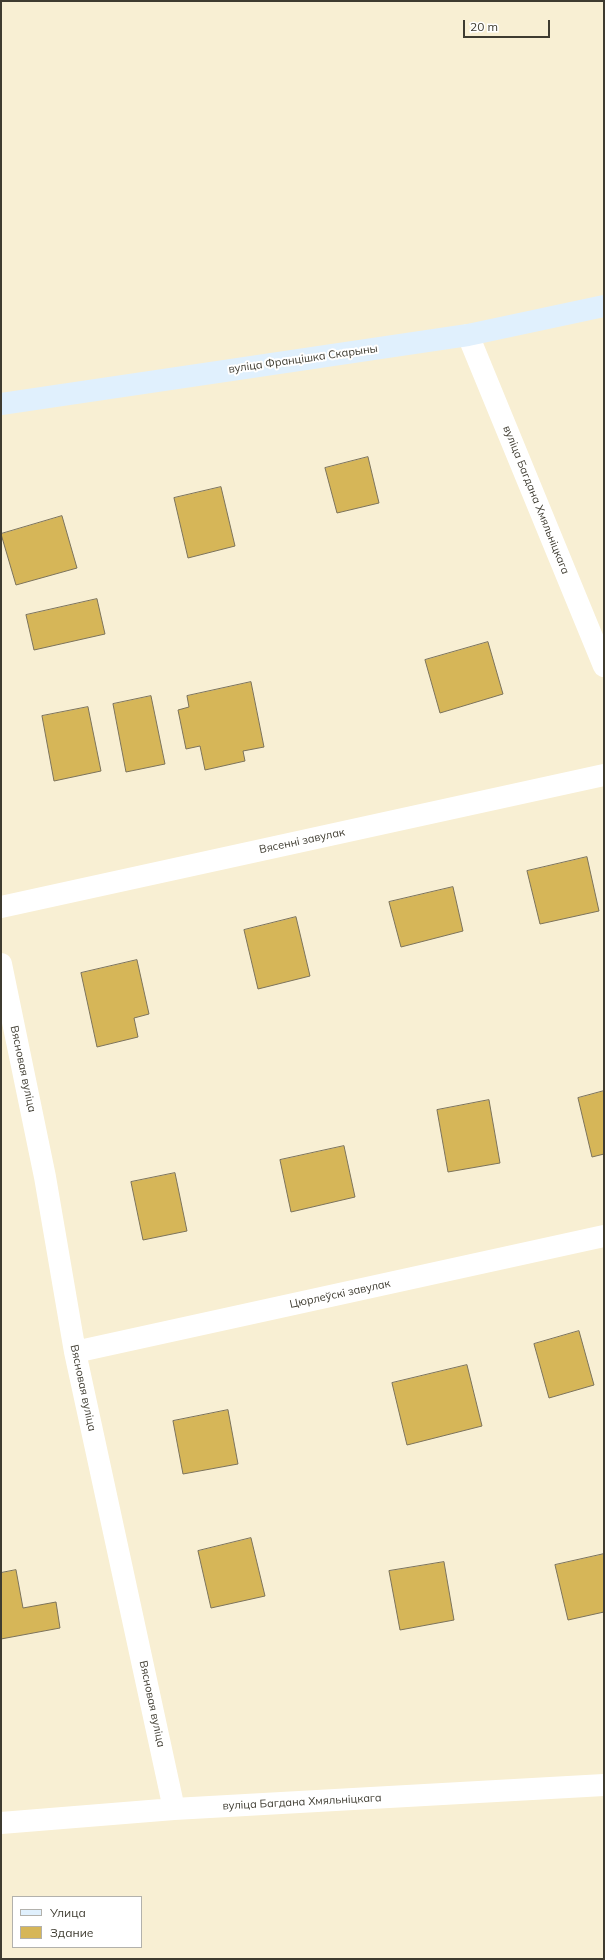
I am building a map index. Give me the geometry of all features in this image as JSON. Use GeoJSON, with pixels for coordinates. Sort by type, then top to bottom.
{"type":"FeatureCollection","features":[{"type":"Feature","properties":{"kind":"street","name":"вуліца Францішка Скарыны"},"geometry":{"type":"LineString","coordinates":[[1,404],[468,335],[604,306]]}},
{"type":"Feature","properties":{"kind":"street","name":"вуліца Багдана Хмяльніцкага"},"geometry":{"type":"LineString","coordinates":[[468,335],[604,666]]}},
{"type":"Feature","properties":{"kind":"street","name":"Вясенні завулак"},"geometry":{"type":"LineString","coordinates":[[1,907],[604,775]]}},
{"type":"Feature","properties":{"kind":"street","name":"Вясновая вуліца"},"geometry":{"type":"LineString","coordinates":[[1,964],[45,1177],[75,1352],[174,1809]]}},
{"type":"Feature","properties":{"kind":"street","name":"Цюрлеўскі завулак"},"geometry":{"type":"LineString","coordinates":[[75,1352],[604,1236]]}},
{"type":"Feature","properties":{"kind":"street","name":"вуліца Багдана Хмяльніцкага"},"geometry":{"type":"LineString","coordinates":[[1,1823],[174,1809],[604,1785]]}},
{"type":"Feature","properties":{"kind":"building"},"geometry":{"type":"Polygon","coordinates":[[[368,457],[379,503],[337,513],[325,468],[368,457]]]}},
{"type":"Feature","properties":{"kind":"building"},"geometry":{"type":"Polygon","coordinates":[[[221,487],[235,546],[188,558],[174,498],[221,487]]]}},
{"type":"Feature","properties":{"kind":"building"},"geometry":{"type":"Polygon","coordinates":[[[62,516],[77,568],[16,585],[1,534],[62,516]]]}},
{"type":"Feature","properties":{"kind":"building"},"geometry":{"type":"Polygon","coordinates":[[[97,599],[105,634],[34,650],[26,615],[97,599]]]}},
{"type":"Feature","properties":{"kind":"building"},"geometry":{"type":"Polygon","coordinates":[[[488,642],[503,694],[440,713],[425,660],[488,642]]]}},
{"type":"Feature","properties":{"kind":"building"},"geometry":{"type":"Polygon","coordinates":[[[251,682],[264,747],[243,751],[245,761],[205,770],[200,746],[186,749],[178,710],[189,707],[187,696],[251,682]]]}},
{"type":"Feature","properties":{"kind":"building"},"geometry":{"type":"Polygon","coordinates":[[[151,696],[165,764],[126,772],[113,704],[151,696]]]}},
{"type":"Feature","properties":{"kind":"building"},"geometry":{"type":"Polygon","coordinates":[[[88,707],[101,771],[54,781],[42,716],[88,707]]]}},
{"type":"Feature","properties":{"kind":"building"},"geometry":{"type":"Polygon","coordinates":[[[587,857],[599,911],[540,924],[527,871],[587,857]]]}},
{"type":"Feature","properties":{"kind":"building"},"geometry":{"type":"Polygon","coordinates":[[[453,887],[463,931],[401,947],[389,902],[453,887]]]}},
{"type":"Feature","properties":{"kind":"building"},"geometry":{"type":"Polygon","coordinates":[[[296,917],[310,976],[258,989],[244,930],[296,917]]]}},
{"type":"Feature","properties":{"kind":"building"},"geometry":{"type":"Polygon","coordinates":[[[137,960],[149,1014],[134,1018],[138,1037],[97,1047],[81,973],[137,960]]]}},
{"type":"Feature","properties":{"kind":"building"},"geometry":{"type":"Polygon","coordinates":[[[604,1091],[604,1154],[592,1157],[578,1098],[604,1091]]]}},
{"type":"Feature","properties":{"kind":"building"},"geometry":{"type":"Polygon","coordinates":[[[489,1100],[500,1163],[448,1172],[437,1110],[489,1100]]]}},
{"type":"Feature","properties":{"kind":"building"},"geometry":{"type":"Polygon","coordinates":[[[344,1146],[355,1197],[291,1212],[280,1160],[344,1146]]]}},
{"type":"Feature","properties":{"kind":"building"},"geometry":{"type":"Polygon","coordinates":[[[175,1173],[187,1231],[143,1240],[131,1182],[175,1173]]]}},
{"type":"Feature","properties":{"kind":"building"},"geometry":{"type":"Polygon","coordinates":[[[579,1331],[594,1385],[549,1398],[534,1344],[579,1331]]]}},
{"type":"Feature","properties":{"kind":"building"},"geometry":{"type":"Polygon","coordinates":[[[467,1365],[482,1426],[407,1445],[392,1383],[467,1365]]]}},
{"type":"Feature","properties":{"kind":"building"},"geometry":{"type":"Polygon","coordinates":[[[228,1410],[238,1464],[183,1474],[173,1421],[228,1410]]]}},
{"type":"Feature","properties":{"kind":"building"},"geometry":{"type":"Polygon","coordinates":[[[251,1538],[265,1596],[211,1608],[198,1551],[251,1538]]]}},
{"type":"Feature","properties":{"kind":"building"},"geometry":{"type":"Polygon","coordinates":[[[604,1554],[604,1612],[568,1620],[555,1565],[604,1554]]]}},
{"type":"Feature","properties":{"kind":"building"},"geometry":{"type":"Polygon","coordinates":[[[444,1562],[454,1620],[400,1630],[389,1571],[444,1562]]]}},
{"type":"Feature","properties":{"kind":"building"},"geometry":{"type":"Polygon","coordinates":[[[16,1570],[23,1608],[56,1602],[60,1628],[1,1639],[1,1573],[16,1570]]]}}]}
